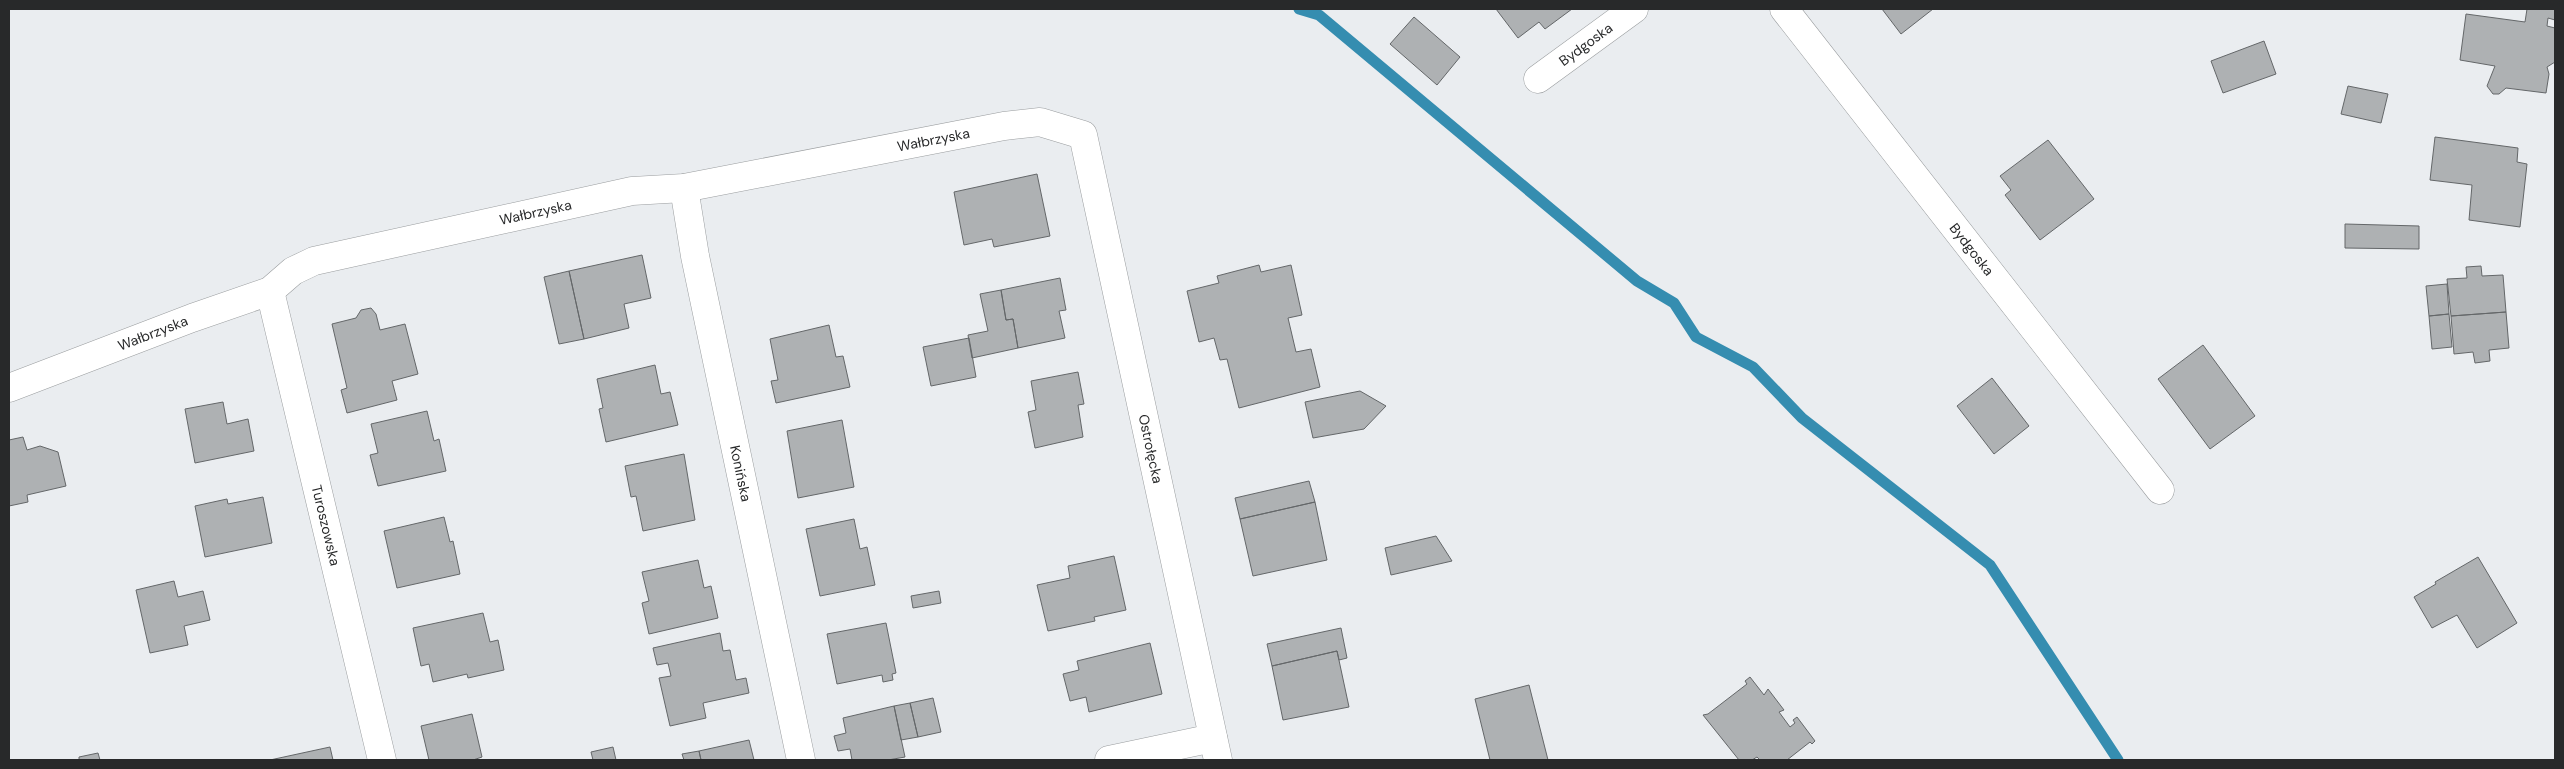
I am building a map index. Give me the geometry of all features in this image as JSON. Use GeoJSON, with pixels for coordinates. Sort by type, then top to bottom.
{"type":"FeatureCollection","features":[{"type":"Feature","properties":{"kind":"street","name":"Bydgoska"},"geometry":{"type":"LineString","coordinates":[[1538,79],[1634,9]]}},
{"type":"Feature","properties":{"kind":"street","name":"Bydgoska"},"geometry":{"type":"LineString","coordinates":[[1784,9],[2160,490]]}},
{"type":"Feature","properties":{"kind":"street","name":"Wałbrzyska"},"geometry":{"type":"LineString","coordinates":[[9,388],[192,318],[270,291],[293,271],[314,261],[632,192],[684,188],[1004,126],[1040,122],[1083,135]]}},
{"type":"Feature","properties":{"kind":"street","name":"Ostrołęcka"},"geometry":{"type":"LineString","coordinates":[[1083,135],[1215,749]]}},
{"type":"Feature","properties":{"kind":"street","name":"Konińska"},"geometry":{"type":"LineString","coordinates":[[684,188],[695,256],[801,760]]}},
{"type":"Feature","properties":{"kind":"street","name":"Turoszowska"},"geometry":{"type":"LineString","coordinates":[[270,291],[382,760]]}},
{"type":"Feature","properties":{"kind":"street"},"geometry":{"type":"LineString","coordinates":[[1110,760],[1215,749]]}},
{"type":"Feature","properties":{"kind":"building"},"geometry":{"type":"Polygon","coordinates":[[[1496,9],[1572,9],[1545,29],[1539,22],[1518,38],[1496,9]]]}},
{"type":"Feature","properties":{"kind":"building"},"geometry":{"type":"Polygon","coordinates":[[[1882,9],[1933,9],[1901,34],[1882,9]]]}},
{"type":"Feature","properties":{"kind":"building"},"geometry":{"type":"Polygon","coordinates":[[[2527,9],[2555,9],[2555,20],[2548,18],[2547,26],[2555,28],[2555,62],[2547,67],[2549,74],[2546,93],[2506,88],[2499,94],[2493,94],[2487,86],[2495,66],[2460,60],[2466,14],[2525,22],[2527,9]]]}},
{"type":"Feature","properties":{"kind":"building"},"geometry":{"type":"Polygon","coordinates":[[[1414,17],[1460,57],[1437,85],[1390,44],[1414,17]]]}},
{"type":"Feature","properties":{"kind":"building"},"geometry":{"type":"Polygon","coordinates":[[[2264,41],[2276,74],[2223,93],[2211,61],[2264,41]]]}},
{"type":"Feature","properties":{"kind":"building"},"geometry":{"type":"Polygon","coordinates":[[[2348,86],[2388,94],[2381,123],[2341,114],[2348,86]]]}},
{"type":"Feature","properties":{"kind":"building"},"geometry":{"type":"Polygon","coordinates":[[[2435,137],[2518,148],[2517,162],[2527,164],[2520,227],[2469,220],[2472,185],[2430,180],[2435,137]]]}},
{"type":"Feature","properties":{"kind":"building"},"geometry":{"type":"Polygon","coordinates":[[[2048,140],[2094,199],[2040,240],[2005,195],[2011,190],[2000,176],[2048,140]]]}},
{"type":"Feature","properties":{"kind":"building"},"geometry":{"type":"Polygon","coordinates":[[[1037,174],[1050,236],[994,247],[992,239],[964,245],[954,192],[1037,174]]]}},
{"type":"Feature","properties":{"kind":"building"},"geometry":{"type":"Polygon","coordinates":[[[2345,224],[2419,226],[2419,249],[2345,248],[2345,224]]]}},
{"type":"Feature","properties":{"kind":"building"},"geometry":{"type":"Polygon","coordinates":[[[642,255],[651,298],[624,304],[629,328],[584,339],[569,271],[642,255]]]}},
{"type":"Feature","properties":{"kind":"building"},"geometry":{"type":"Polygon","coordinates":[[[1259,265],[1261,272],[1291,265],[1302,315],[1288,318],[1296,352],[1311,349],[1320,387],[1239,408],[1227,359],[1220,360],[1214,338],[1199,342],[1187,291],[1219,283],[1217,276],[1259,265]]]}},
{"type":"Feature","properties":{"kind":"building"},"geometry":{"type":"Polygon","coordinates":[[[2481,266],[2482,276],[2503,275],[2506,312],[2451,316],[2447,279],[2467,278],[2466,267],[2481,266]]]}},
{"type":"Feature","properties":{"kind":"building"},"geometry":{"type":"Polygon","coordinates":[[[569,271],[584,339],[559,344],[544,277],[569,271]]]}},
{"type":"Feature","properties":{"kind":"building"},"geometry":{"type":"Polygon","coordinates":[[[1060,278],[1066,310],[1059,311],[1065,338],[1018,348],[1013,319],[1006,320],[1001,290],[1060,278]]]}},
{"type":"Feature","properties":{"kind":"building"},"geometry":{"type":"Polygon","coordinates":[[[2447,284],[2449,314],[2429,316],[2426,286],[2447,284]]]}},
{"type":"Feature","properties":{"kind":"building"},"geometry":{"type":"Polygon","coordinates":[[[1001,290],[1006,320],[1013,319],[1018,348],[972,358],[968,335],[988,331],[980,294],[1001,290]]]}},
{"type":"Feature","properties":{"kind":"building"},"geometry":{"type":"Polygon","coordinates":[[[371,308],[376,314],[380,330],[405,324],[418,374],[392,381],[397,400],[347,413],[341,390],[347,388],[332,324],[356,318],[361,310],[371,308]]]}},
{"type":"Feature","properties":{"kind":"building"},"geometry":{"type":"Polygon","coordinates":[[[2506,312],[2509,348],[2489,350],[2490,361],[2475,363],[2473,352],[2454,354],[2451,316],[2506,312]]]}},
{"type":"Feature","properties":{"kind":"building"},"geometry":{"type":"Polygon","coordinates":[[[2449,314],[2452,347],[2432,349],[2429,316],[2449,314]]]}},
{"type":"Feature","properties":{"kind":"building"},"geometry":{"type":"Polygon","coordinates":[[[829,325],[836,357],[843,356],[850,387],[776,403],[771,381],[778,380],[770,339],[829,325]]]}},
{"type":"Feature","properties":{"kind":"building"},"geometry":{"type":"Polygon","coordinates":[[[969,338],[976,377],[931,386],[923,347],[969,338]]]}},
{"type":"Feature","properties":{"kind":"building"},"geometry":{"type":"Polygon","coordinates":[[[2203,345],[2255,416],[2210,449],[2158,379],[2203,345]]]}},
{"type":"Feature","properties":{"kind":"building"},"geometry":{"type":"Polygon","coordinates":[[[655,365],[661,394],[670,392],[678,425],[606,442],[599,409],[603,408],[597,379],[655,365]]]}},
{"type":"Feature","properties":{"kind":"building"},"geometry":{"type":"Polygon","coordinates":[[[1078,372],[1084,404],[1078,405],[1083,437],[1035,448],[1028,412],[1036,410],[1031,381],[1078,372]]]}},
{"type":"Feature","properties":{"kind":"building"},"geometry":{"type":"Polygon","coordinates":[[[1992,378],[2029,426],[1994,454],[1957,406],[1992,378]]]}},
{"type":"Feature","properties":{"kind":"building"},"geometry":{"type":"Polygon","coordinates":[[[1360,391],[1386,406],[1364,429],[1313,438],[1305,402],[1360,391]]]}},
{"type":"Feature","properties":{"kind":"building"},"geometry":{"type":"Polygon","coordinates":[[[223,402],[227,424],[248,419],[254,451],[195,463],[185,409],[223,402]]]}},
{"type":"Feature","properties":{"kind":"building"},"geometry":{"type":"Polygon","coordinates":[[[427,411],[434,441],[439,439],[446,471],[378,486],[370,455],[378,453],[371,424],[427,411]]]}},
{"type":"Feature","properties":{"kind":"building"},"geometry":{"type":"Polygon","coordinates":[[[842,420],[854,487],[798,498],[787,431],[842,420]]]}},
{"type":"Feature","properties":{"kind":"building"},"geometry":{"type":"Polygon","coordinates":[[[23,437],[27,450],[40,446],[58,452],[66,486],[27,495],[28,502],[9,506],[9,440],[23,437]]]}},
{"type":"Feature","properties":{"kind":"building"},"geometry":{"type":"Polygon","coordinates":[[[684,454],[695,520],[643,531],[636,496],[631,497],[625,466],[684,454]]]}},
{"type":"Feature","properties":{"kind":"building"},"geometry":{"type":"Polygon","coordinates":[[[1309,481],[1315,502],[1240,519],[1235,498],[1309,481]]]}},
{"type":"Feature","properties":{"kind":"building"},"geometry":{"type":"Polygon","coordinates":[[[263,497],[272,543],[205,557],[195,506],[227,499],[228,504],[263,497]]]}},
{"type":"Feature","properties":{"kind":"building"},"geometry":{"type":"Polygon","coordinates":[[[1315,502],[1327,560],[1253,576],[1240,519],[1315,502]]]}},
{"type":"Feature","properties":{"kind":"building"},"geometry":{"type":"Polygon","coordinates":[[[444,517],[450,542],[453,541],[460,574],[397,588],[384,531],[444,517]]]}},
{"type":"Feature","properties":{"kind":"building"},"geometry":{"type":"Polygon","coordinates":[[[854,519],[860,549],[867,547],[875,585],[820,596],[806,529],[854,519]]]}},
{"type":"Feature","properties":{"kind":"building"},"geometry":{"type":"Polygon","coordinates":[[[1436,536],[1452,561],[1391,575],[1385,548],[1436,536]]]}},
{"type":"Feature","properties":{"kind":"building"},"geometry":{"type":"Polygon","coordinates":[[[1114,556],[1126,610],[1094,617],[1095,621],[1048,631],[1037,585],[1070,578],[1068,566],[1114,556]]]}},
{"type":"Feature","properties":{"kind":"building"},"geometry":{"type":"Polygon","coordinates":[[[2478,557],[2517,623],[2477,648],[2457,615],[2432,628],[2414,597],[2436,584],[2435,582],[2478,557]]]}},
{"type":"Feature","properties":{"kind":"building"},"geometry":{"type":"Polygon","coordinates":[[[698,560],[704,588],[711,586],[718,618],[649,634],[642,603],[649,601],[642,572],[698,560]]]}},
{"type":"Feature","properties":{"kind":"building"},"geometry":{"type":"Polygon","coordinates":[[[174,581],[178,597],[203,591],[210,620],[184,626],[188,645],[150,653],[136,590],[174,581]]]}},
{"type":"Feature","properties":{"kind":"building"},"geometry":{"type":"Polygon","coordinates":[[[939,591],[941,603],[913,608],[911,596],[939,591]]]}},
{"type":"Feature","properties":{"kind":"building"},"geometry":{"type":"Polygon","coordinates":[[[483,613],[490,642],[498,640],[504,670],[468,678],[467,674],[433,682],[429,664],[421,666],[413,628],[483,613]]]}},
{"type":"Feature","properties":{"kind":"building"},"geometry":{"type":"Polygon","coordinates":[[[886,623],[896,673],[892,674],[893,680],[883,682],[882,675],[837,684],[827,634],[886,623]]]}},
{"type":"Feature","properties":{"kind":"building"},"geometry":{"type":"Polygon","coordinates":[[[1341,628],[1347,658],[1339,660],[1337,651],[1272,666],[1267,644],[1341,628]]]}},
{"type":"Feature","properties":{"kind":"building"},"geometry":{"type":"Polygon","coordinates":[[[720,633],[723,651],[730,650],[736,680],[746,678],[749,693],[703,703],[706,718],[670,726],[659,678],[671,676],[668,663],[657,665],[653,648],[720,633]]]}},
{"type":"Feature","properties":{"kind":"building"},"geometry":{"type":"Polygon","coordinates":[[[1150,643],[1162,694],[1089,712],[1086,697],[1070,701],[1063,674],[1079,670],[1077,661],[1150,643]]]}},
{"type":"Feature","properties":{"kind":"building"},"geometry":{"type":"Polygon","coordinates":[[[1337,651],[1349,707],[1283,720],[1272,666],[1337,651]]]}},
{"type":"Feature","properties":{"kind":"building"},"geometry":{"type":"Polygon","coordinates":[[[1750,677],[1764,695],[1768,689],[1784,710],[1779,712],[1790,727],[1795,723],[1793,720],[1797,717],[1815,741],[1812,744],[1810,742],[1787,760],[1760,760],[1757,757],[1752,760],[1739,760],[1703,715],[1708,714],[1747,684],[1745,681],[1750,677]]]}},
{"type":"Feature","properties":{"kind":"building"},"geometry":{"type":"Polygon","coordinates":[[[1529,685],[1548,760],[1490,760],[1475,699],[1529,685]]]}},
{"type":"Feature","properties":{"kind":"building"},"geometry":{"type":"Polygon","coordinates":[[[933,698],[941,732],[918,737],[910,703],[933,698]]]}},
{"type":"Feature","properties":{"kind":"building"},"geometry":{"type":"Polygon","coordinates":[[[910,703],[918,737],[901,740],[894,706],[910,703]]]}},
{"type":"Feature","properties":{"kind":"building"},"geometry":{"type":"Polygon","coordinates":[[[894,706],[905,757],[888,760],[852,760],[850,749],[838,751],[834,736],[846,733],[843,718],[894,706]]]}},
{"type":"Feature","properties":{"kind":"building"},"geometry":{"type":"Polygon","coordinates":[[[472,714],[482,757],[473,760],[429,760],[421,726],[472,714]]]}},
{"type":"Feature","properties":{"kind":"building"},"geometry":{"type":"Polygon","coordinates":[[[749,740],[754,760],[701,760],[699,751],[749,740]]]}},
{"type":"Feature","properties":{"kind":"building"},"geometry":{"type":"Polygon","coordinates":[[[330,747],[333,760],[270,760],[330,747]]]}},
{"type":"Feature","properties":{"kind":"building"},"geometry":{"type":"Polygon","coordinates":[[[613,747],[616,760],[593,760],[591,752],[613,747]]]}},
{"type":"Feature","properties":{"kind":"building"},"geometry":{"type":"Polygon","coordinates":[[[699,751],[701,760],[684,760],[682,754],[699,751]]]}},
{"type":"Feature","properties":{"kind":"building"},"geometry":{"type":"Polygon","coordinates":[[[98,753],[100,760],[79,760],[79,757],[98,753]]]}},
{"type":"Feature","properties":{"kind":"waterway"},"geometry":{"type":"LineString","coordinates":[[1299,9],[1319,15],[1637,281],[1674,303],[1696,337],[1753,367],[1802,418],[1990,565],[2118,760]]}}]}
